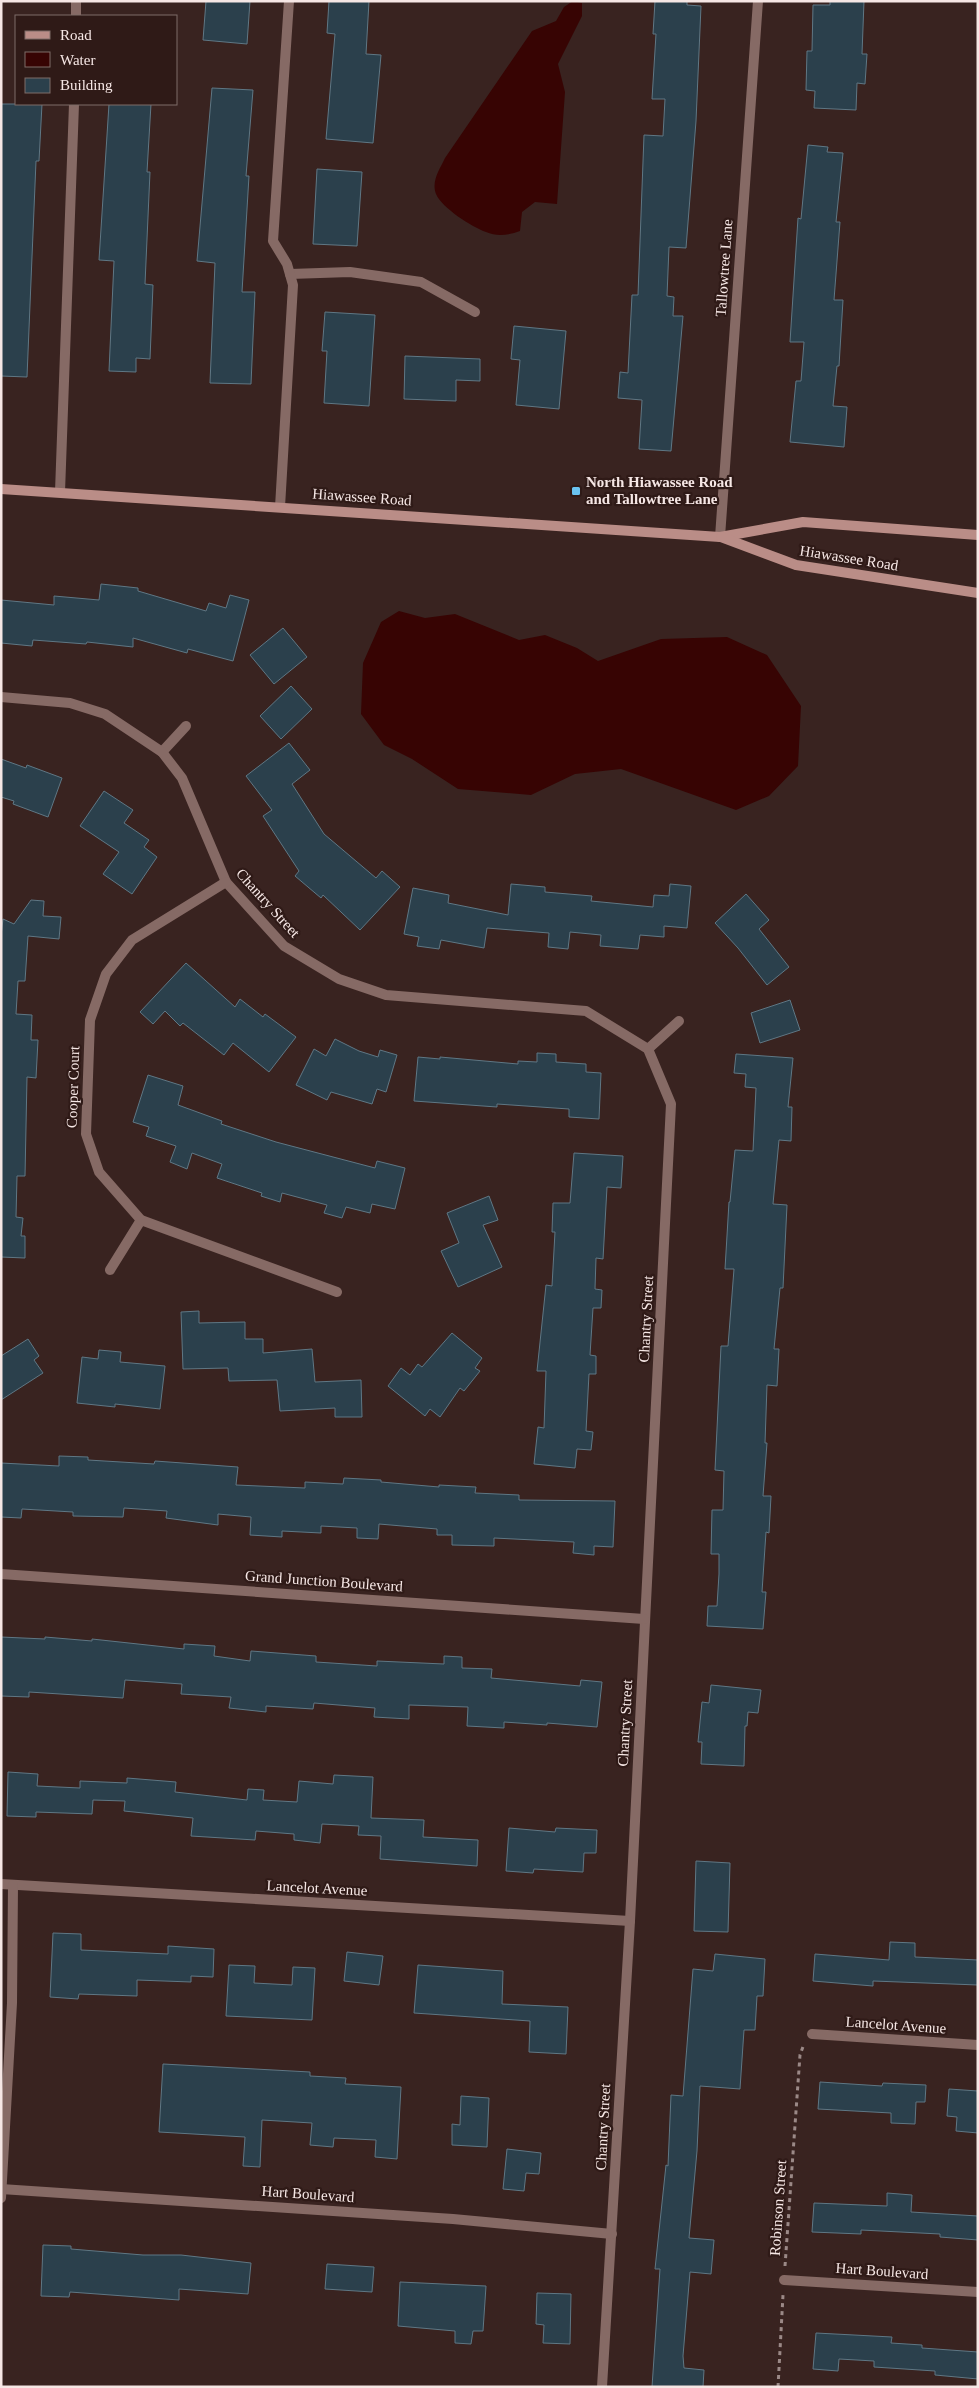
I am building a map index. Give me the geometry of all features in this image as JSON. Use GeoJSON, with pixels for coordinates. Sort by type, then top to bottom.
{"type":"FeatureCollection","features":[{"type":"Feature","properties":{"kind":"main road","name":"Hiawassee Road"},"geometry":{"type":"LineString","coordinates":[[1,488],[720,537],[803,522],[978,535]]}},
{"type":"Feature","properties":{"kind":"main road","name":"Hiawassee Road"},"geometry":{"type":"LineString","coordinates":[[720,537],[796,565],[978,593]]}},
{"type":"Feature","properties":{"kind":"street"},"geometry":{"type":"LineString","coordinates":[[76,1],[76,15]]}},
{"type":"Feature","properties":{"kind":"street"},"geometry":{"type":"LineString","coordinates":[[280,507],[293,285],[287,264],[273,241],[289,1]]}},
{"type":"Feature","properties":{"kind":"street","name":"Tallowtree Lane"},"geometry":{"type":"LineString","coordinates":[[720,537],[758,1]]}},
{"type":"Feature","properties":{"kind":"street"},"geometry":{"type":"LineString","coordinates":[[60,492],[74,105]]}},
{"type":"Feature","properties":{"kind":"street"},"geometry":{"type":"LineString","coordinates":[[290,274],[350,272],[420,282],[475,312]]}},
{"type":"Feature","properties":{"kind":"street","name":"Chantry Street"},"geometry":{"type":"LineString","coordinates":[[1,697],[70,703],[105,714],[162,752],[182,778],[226,882],[284,946],[339,980],[386,995],[586,1011],[648,1049],[671,1104],[630,1921],[602,2387]]}},
{"type":"Feature","properties":{"kind":"street"},"geometry":{"type":"LineString","coordinates":[[162,752],[186,726]]}},
{"type":"Feature","properties":{"kind":"street","name":"Cooper Court"},"geometry":{"type":"LineString","coordinates":[[226,882],[132,940],[106,974],[90,1020],[86,1134],[99,1172],[141,1220],[337,1292]]}},
{"type":"Feature","properties":{"kind":"street"},"geometry":{"type":"LineString","coordinates":[[648,1049],[679,1021]]}},
{"type":"Feature","properties":{"kind":"street"},"geometry":{"type":"LineString","coordinates":[[110,1270],[141,1220]]}},
{"type":"Feature","properties":{"kind":"street","name":"Grand Junction Boulevard"},"geometry":{"type":"LineString","coordinates":[[1,1574],[644,1618]]}},
{"type":"Feature","properties":{"kind":"street","name":"Lancelot Avenue"},"geometry":{"type":"LineString","coordinates":[[1,1884],[630,1921]]}},
{"type":"Feature","properties":{"kind":"street"},"geometry":{"type":"LineString","coordinates":[[1,2198],[12,2003],[13,1885]]}},
{"type":"Feature","properties":{"kind":"street","name":"Lancelot Avenue"},"geometry":{"type":"LineString","coordinates":[[812,2034],[978,2045]]}},
{"type":"Feature","properties":{"kind":"street","name":"Hart Boulevard"},"geometry":{"type":"LineString","coordinates":[[2,2189],[443,2218],[612,2234]]}},
{"type":"Feature","properties":{"kind":"street","name":"Hart Boulevard"},"geometry":{"type":"LineString","coordinates":[[784,2280],[978,2292]]}},
{"type":"Feature","properties":{"kind":"path","name":"Robinson Street"},"geometry":{"type":"LineString","coordinates":[[778,2387],[800,2054],[803,2045],[812,2034]]}},
{"type":"Feature","properties":{"kind":"water"},"geometry":{"type":"Polygon","coordinates":[[[573,1],[582,3],[582,16],[558,64],[565,92],[557,204],[535,202],[522,212],[520,231],[503,235],[490,234],[480,230],[444,205],[436,194],[435,184],[437,175],[445,158],[532,31],[556,21],[564,7],[573,1]]]}},
{"type":"Feature","properties":{"kind":"water"},"geometry":{"type":"Polygon","coordinates":[[[399,611],[425,618],[455,614],[519,640],[545,635],[577,648],[598,661],[661,639],[727,637],[767,655],[801,706],[798,766],[769,796],[736,810],[621,769],[575,774],[531,795],[458,789],[412,759],[384,745],[361,714],[363,663],[381,622],[399,611]]]}},
{"type":"Feature","properties":{"kind":"building"},"geometry":{"type":"Polygon","coordinates":[[[206,1],[250,1],[247,44],[203,40],[206,1]]]}},
{"type":"Feature","properties":{"kind":"building"},"geometry":{"type":"Polygon","coordinates":[[[329,1],[369,1],[366,54],[381,55],[373,143],[326,139],[335,34],[327,33],[329,1]]]}},
{"type":"Feature","properties":{"kind":"building"},"geometry":{"type":"Polygon","coordinates":[[[655,1],[687,1],[687,5],[701,6],[696,121],[686,248],[669,247],[667,296],[674,297],[673,316],[683,316],[671,451],[639,449],[642,400],[618,398],[620,372],[628,373],[632,295],[638,295],[644,135],[663,136],[665,99],[652,99],[656,34],[653,34],[655,1]]]}},
{"type":"Feature","properties":{"kind":"building"},"geometry":{"type":"Polygon","coordinates":[[[830,1],[864,1],[862,54],[867,54],[865,84],[857,83],[856,110],[814,108],[815,91],[806,90],[807,51],[812,51],[813,5],[830,5],[830,1]]]}},
{"type":"Feature","properties":{"kind":"building"},"geometry":{"type":"Polygon","coordinates":[[[212,88],[253,90],[246,176],[249,176],[242,292],[255,292],[251,384],[210,383],[215,263],[197,261],[212,88]]]}},
{"type":"Feature","properties":{"kind":"building"},"geometry":{"type":"Polygon","coordinates":[[[1,104],[42,105],[39,161],[36,161],[27,377],[1,376],[1,104]]]}},
{"type":"Feature","properties":{"kind":"building"},"geometry":{"type":"Polygon","coordinates":[[[109,105],[151,105],[147,172],[150,172],[145,284],[153,285],[150,359],[136,358],[136,372],[109,371],[114,261],[99,260],[109,105]]]}},
{"type":"Feature","properties":{"kind":"building"},"geometry":{"type":"Polygon","coordinates":[[[808,145],[828,147],[827,152],[843,153],[836,222],[840,222],[834,300],[843,300],[839,366],[837,366],[833,406],[847,407],[844,447],[790,442],[796,381],[801,381],[804,342],[790,342],[798,218],[801,219],[808,145]]]}},
{"type":"Feature","properties":{"kind":"building"},"geometry":{"type":"Polygon","coordinates":[[[317,169],[362,172],[357,246],[313,244],[317,169]]]}},
{"type":"Feature","properties":{"kind":"building"},"geometry":{"type":"Polygon","coordinates":[[[325,312],[375,315],[369,406],[324,403],[327,351],[322,351],[325,312]]]}},
{"type":"Feature","properties":{"kind":"building"},"geometry":{"type":"Polygon","coordinates":[[[514,326],[566,331],[559,409],[516,405],[520,360],[511,359],[514,326]]]}},
{"type":"Feature","properties":{"kind":"building"},"geometry":{"type":"Polygon","coordinates":[[[405,356],[480,359],[480,381],[456,380],[456,401],[404,399],[405,356]]]}},
{"type":"Feature","properties":{"kind":"building"},"geometry":{"type":"Polygon","coordinates":[[[101,584],[138,588],[138,591],[206,611],[209,603],[226,608],[230,595],[249,600],[233,661],[188,649],[187,653],[133,638],[133,647],[87,642],[86,644],[33,640],[32,646],[1,643],[1,600],[54,605],[54,596],[99,600],[101,584]]]}},
{"type":"Feature","properties":{"kind":"building"},"geometry":{"type":"Polygon","coordinates":[[[283,628],[307,657],[274,684],[250,655],[283,628]]]}},
{"type":"Feature","properties":{"kind":"building"},"geometry":{"type":"Polygon","coordinates":[[[291,686],[312,709],[281,739],[260,716],[291,686]]]}},
{"type":"Feature","properties":{"kind":"building"},"geometry":{"type":"Polygon","coordinates":[[[289,743],[310,770],[292,784],[324,834],[376,878],[382,871],[400,887],[360,930],[323,895],[321,898],[295,876],[299,871],[263,816],[272,810],[246,776],[289,743]]]}},
{"type":"Feature","properties":{"kind":"building"},"geometry":{"type":"Polygon","coordinates":[[[1,759],[26,768],[27,765],[62,778],[48,817],[13,804],[14,801],[1,797],[1,759]]]}},
{"type":"Feature","properties":{"kind":"building"},"geometry":{"type":"Polygon","coordinates":[[[104,791],[133,810],[124,823],[149,840],[144,847],[157,857],[132,894],[103,874],[119,852],[80,826],[104,791]]]}},
{"type":"Feature","properties":{"kind":"building"},"geometry":{"type":"Polygon","coordinates":[[[511,884],[545,887],[545,892],[592,896],[591,901],[653,907],[654,895],[669,896],[670,884],[691,886],[687,928],[664,926],[664,937],[640,935],[638,949],[600,946],[601,935],[570,932],[568,949],[548,947],[549,933],[487,928],[484,948],[441,940],[439,949],[417,946],[419,937],[404,934],[413,888],[449,895],[448,903],[508,915],[511,884]]]}},
{"type":"Feature","properties":{"kind":"building"},"geometry":{"type":"Polygon","coordinates":[[[746,894],[769,920],[759,929],[789,967],[767,985],[738,948],[715,923],[746,894]]]}},
{"type":"Feature","properties":{"kind":"building"},"geometry":{"type":"Polygon","coordinates":[[[31,900],[44,901],[43,916],[61,917],[59,939],[28,936],[25,981],[18,981],[16,1014],[32,1015],[31,1040],[38,1040],[36,1078],[27,1077],[25,1176],[17,1176],[16,1217],[23,1218],[21,1236],[25,1236],[25,1258],[1,1257],[1,936],[3,919],[14,924],[31,900]]]}},
{"type":"Feature","properties":{"kind":"building"},"geometry":{"type":"Polygon","coordinates":[[[186,963],[235,1007],[240,999],[263,1017],[265,1014],[296,1037],[269,1072],[233,1043],[224,1055],[183,1023],[180,1026],[165,1011],[153,1024],[140,1012],[186,963]]]}},
{"type":"Feature","properties":{"kind":"building"},"geometry":{"type":"Polygon","coordinates":[[[790,1000],[800,1030],[760,1043],[751,1013],[790,1000]]]}},
{"type":"Feature","properties":{"kind":"building"},"geometry":{"type":"Polygon","coordinates":[[[335,1039],[359,1051],[378,1057],[380,1050],[397,1055],[386,1092],[377,1089],[372,1104],[331,1092],[327,1100],[296,1085],[314,1049],[326,1056],[335,1039]]]}},
{"type":"Feature","properties":{"kind":"building"},"geometry":{"type":"Polygon","coordinates":[[[537,1053],[556,1054],[556,1062],[586,1064],[586,1072],[601,1073],[599,1119],[569,1117],[569,1109],[497,1104],[497,1107],[414,1101],[418,1057],[440,1059],[440,1057],[518,1064],[518,1061],[537,1062],[537,1053]]]}},
{"type":"Feature","properties":{"kind":"building"},"geometry":{"type":"Polygon","coordinates":[[[736,1054],[793,1058],[788,1107],[792,1107],[791,1141],[779,1140],[773,1204],[787,1205],[783,1288],[780,1288],[774,1349],[779,1349],[777,1386],[767,1385],[765,1443],[767,1443],[763,1496],[771,1496],[769,1533],[766,1532],[762,1592],[766,1592],[763,1629],[707,1626],[708,1606],[717,1606],[719,1574],[719,1554],[711,1554],[712,1510],[723,1510],[724,1471],[715,1470],[721,1346],[728,1346],[734,1269],[725,1269],[729,1202],[735,1150],[753,1151],[756,1088],[745,1087],[746,1074],[734,1073],[736,1054]]]}},
{"type":"Feature","properties":{"kind":"building"},"geometry":{"type":"Polygon","coordinates":[[[148,1075],[183,1086],[178,1105],[222,1121],[221,1124],[276,1142],[375,1168],[377,1161],[405,1168],[395,1209],[372,1204],[370,1213],[346,1207],[342,1218],[324,1213],[327,1205],[282,1193],[280,1202],[261,1196],[262,1193],[217,1178],[222,1164],[192,1153],[187,1169],[170,1162],[176,1146],[146,1136],[149,1127],[133,1122],[148,1075]]]}},
{"type":"Feature","properties":{"kind":"building"},"geometry":{"type":"Polygon","coordinates":[[[574,1153],[623,1156],[621,1188],[607,1187],[603,1259],[596,1258],[595,1289],[602,1290],[601,1308],[593,1308],[590,1355],[596,1356],[596,1374],[589,1374],[586,1431],[593,1432],[591,1450],[577,1449],[575,1468],[534,1464],[538,1427],[544,1428],[546,1371],[537,1371],[546,1285],[552,1286],[555,1232],[552,1232],[553,1203],[570,1203],[574,1153]]]}},
{"type":"Feature","properties":{"kind":"building"},"geometry":{"type":"Polygon","coordinates":[[[489,1196],[498,1220],[483,1225],[502,1267],[458,1287],[441,1251],[459,1243],[447,1213],[489,1196]]]}},
{"type":"Feature","properties":{"kind":"building"},"geometry":{"type":"Polygon","coordinates":[[[199,1311],[199,1323],[245,1322],[245,1339],[263,1339],[263,1353],[312,1349],[315,1382],[361,1380],[362,1417],[335,1417],[335,1408],[280,1411],[277,1380],[229,1381],[228,1368],[183,1369],[181,1312],[199,1311]]]}},
{"type":"Feature","properties":{"kind":"building"},"geometry":{"type":"Polygon","coordinates":[[[452,1333],[482,1358],[475,1368],[480,1371],[464,1391],[460,1388],[440,1417],[430,1409],[425,1416],[388,1386],[401,1368],[410,1375],[418,1364],[422,1367],[452,1333]]]}},
{"type":"Feature","properties":{"kind":"building"},"geometry":{"type":"Polygon","coordinates":[[[28,1339],[39,1356],[34,1360],[43,1373],[1,1400],[1,1356],[28,1339]]]}},
{"type":"Feature","properties":{"kind":"building"},"geometry":{"type":"Polygon","coordinates":[[[99,1350],[121,1352],[120,1362],[165,1366],[160,1409],[115,1404],[115,1407],[77,1403],[82,1357],[98,1359],[99,1350]]]}},
{"type":"Feature","properties":{"kind":"building"},"geometry":{"type":"Polygon","coordinates":[[[59,1456],[88,1457],[88,1460],[154,1464],[155,1461],[238,1467],[236,1485],[305,1488],[305,1482],[343,1484],[344,1478],[439,1487],[439,1485],[476,1487],[475,1493],[519,1495],[519,1500],[615,1501],[613,1547],[594,1546],[594,1555],[573,1553],[574,1542],[494,1538],[494,1546],[452,1545],[452,1535],[437,1535],[437,1529],[379,1524],[378,1539],[357,1538],[357,1528],[321,1526],[321,1533],[282,1531],[282,1537],[250,1535],[251,1517],[218,1514],[218,1525],[166,1518],[167,1511],[124,1508],[123,1517],[73,1516],[73,1512],[22,1509],[21,1518],[1,1517],[1,1463],[59,1466],[59,1456]]]}},
{"type":"Feature","properties":{"kind":"building"},"geometry":{"type":"Polygon","coordinates":[[[1,1637],[45,1639],[45,1637],[92,1641],[92,1639],[184,1649],[184,1644],[215,1646],[214,1656],[250,1661],[251,1651],[316,1656],[316,1662],[377,1666],[377,1661],[444,1664],[444,1656],[462,1657],[462,1668],[492,1669],[491,1678],[580,1686],[581,1680],[602,1682],[597,1727],[504,1722],[504,1728],[467,1726],[468,1707],[409,1705],[409,1719],[374,1717],[375,1708],[314,1703],[313,1709],[266,1706],[266,1712],[229,1708],[231,1697],[181,1694],[182,1684],[125,1680],[123,1698],[29,1692],[29,1697],[1,1696],[1,1637]]]}},
{"type":"Feature","properties":{"kind":"building"},"geometry":{"type":"Polygon","coordinates":[[[711,1685],[761,1690],[758,1713],[748,1712],[747,1726],[745,1726],[744,1766],[701,1764],[702,1742],[698,1742],[702,1702],[709,1703],[711,1685]]]}},
{"type":"Feature","properties":{"kind":"building"},"geometry":{"type":"Polygon","coordinates":[[[8,1772],[38,1774],[37,1786],[80,1788],[80,1781],[127,1783],[127,1778],[176,1782],[175,1792],[247,1800],[248,1789],[264,1790],[263,1800],[297,1802],[299,1781],[333,1784],[334,1775],[373,1777],[371,1818],[424,1820],[423,1837],[478,1840],[477,1866],[380,1859],[381,1836],[358,1835],[359,1826],[322,1824],[320,1843],[294,1840],[294,1834],[256,1831],[255,1840],[191,1836],[193,1818],[124,1811],[125,1801],[93,1800],[92,1814],[36,1812],[36,1817],[7,1816],[8,1772]]]}},
{"type":"Feature","properties":{"kind":"building"},"geometry":{"type":"Polygon","coordinates":[[[509,1828],[555,1832],[556,1828],[597,1830],[596,1853],[584,1853],[583,1872],[534,1869],[533,1873],[506,1871],[509,1828]]]}},
{"type":"Feature","properties":{"kind":"building"},"geometry":{"type":"Polygon","coordinates":[[[696,1861],[730,1863],[728,1932],[694,1931],[696,1861]]]}},
{"type":"Feature","properties":{"kind":"building"},"geometry":{"type":"Polygon","coordinates":[[[53,1933],[81,1934],[81,1950],[168,1954],[168,1946],[214,1949],[213,1977],[191,1976],[191,1982],[137,1980],[137,1996],[79,1994],[78,1999],[50,1997],[53,1933]]]}},
{"type":"Feature","properties":{"kind":"building"},"geometry":{"type":"Polygon","coordinates":[[[890,1942],[915,1943],[915,1957],[978,1960],[978,1985],[873,1981],[873,1986],[813,1981],[815,1954],[889,1960],[890,1942]]]}},
{"type":"Feature","properties":{"kind":"building"},"geometry":{"type":"Polygon","coordinates":[[[347,1952],[383,1956],[379,1985],[344,1981],[347,1952]]]}},
{"type":"Feature","properties":{"kind":"building"},"geometry":{"type":"Polygon","coordinates":[[[715,1954],[765,1959],[763,1996],[757,1996],[755,2030],[744,2030],[740,2089],[700,2086],[697,2151],[689,2238],[714,2240],[711,2274],[690,2272],[683,2356],[684,2368],[704,2370],[703,2387],[652,2387],[660,2269],[655,2269],[666,2165],[668,2166],[671,2095],[683,2096],[693,1969],[713,1971],[715,1954]]]}},
{"type":"Feature","properties":{"kind":"building"},"geometry":{"type":"Polygon","coordinates":[[[229,1965],[255,1966],[254,1983],[292,1985],[293,1967],[315,1968],[312,2020],[226,2016],[229,1965]]]}},
{"type":"Feature","properties":{"kind":"building"},"geometry":{"type":"Polygon","coordinates":[[[418,1965],[503,1971],[502,2004],[568,2007],[566,2054],[529,2052],[530,2021],[414,2013],[418,1965]]]}},
{"type":"Feature","properties":{"kind":"building"},"geometry":{"type":"Polygon","coordinates":[[[163,2064],[310,2072],[310,2076],[346,2078],[345,2084],[401,2087],[397,2159],[375,2157],[376,2140],[334,2138],[333,2147],[310,2145],[312,2123],[262,2120],[260,2167],[243,2166],[245,2137],[159,2132],[163,2064]]]}},
{"type":"Feature","properties":{"kind":"building"},"geometry":{"type":"Polygon","coordinates":[[[820,2082],[882,2086],[883,2083],[926,2085],[925,2102],[916,2102],[915,2124],[891,2123],[891,2113],[818,2109],[820,2082]]]}},
{"type":"Feature","properties":{"kind":"building"},"geometry":{"type":"Polygon","coordinates":[[[949,2089],[978,2091],[978,2133],[956,2131],[957,2117],[947,2116],[949,2089]]]}},
{"type":"Feature","properties":{"kind":"building"},"geometry":{"type":"Polygon","coordinates":[[[461,2096],[489,2098],[487,2147],[452,2145],[452,2124],[460,2125],[461,2096]]]}},
{"type":"Feature","properties":{"kind":"building"},"geometry":{"type":"Polygon","coordinates":[[[507,2149],[541,2153],[539,2174],[526,2173],[524,2191],[503,2189],[507,2149]]]}},
{"type":"Feature","properties":{"kind":"building"},"geometry":{"type":"Polygon","coordinates":[[[887,2193],[912,2195],[911,2212],[978,2216],[978,2240],[940,2237],[940,2234],[861,2230],[861,2234],[812,2232],[814,2203],[887,2206],[887,2193]]]}},
{"type":"Feature","properties":{"kind":"building"},"geometry":{"type":"Polygon","coordinates":[[[43,2245],[71,2246],[71,2249],[143,2255],[181,2255],[251,2263],[248,2294],[179,2289],[179,2300],[70,2292],[69,2297],[41,2296],[43,2245]]]}},
{"type":"Feature","properties":{"kind":"building"},"geometry":{"type":"Polygon","coordinates":[[[327,2264],[374,2267],[372,2292],[325,2289],[327,2264]]]}},
{"type":"Feature","properties":{"kind":"building"},"geometry":{"type":"Polygon","coordinates":[[[400,2282],[486,2286],[483,2331],[473,2331],[471,2344],[455,2343],[455,2331],[398,2326],[400,2282]]]}},
{"type":"Feature","properties":{"kind":"building"},"geometry":{"type":"Polygon","coordinates":[[[537,2293],[571,2294],[570,2344],[543,2343],[544,2325],[536,2324],[537,2293]]]}},
{"type":"Feature","properties":{"kind":"building"},"geometry":{"type":"Polygon","coordinates":[[[816,2333],[892,2337],[891,2343],[922,2345],[922,2348],[978,2352],[978,2379],[935,2375],[935,2371],[874,2367],[874,2361],[839,2359],[838,2371],[813,2369],[816,2333]]]}},
{"type":"Feature","properties":{"kind":"place","name":"North Hiawassee Road and Tallowtree Lane"},"geometry":{"type":"Point","coordinates":[576,491]}}]}
